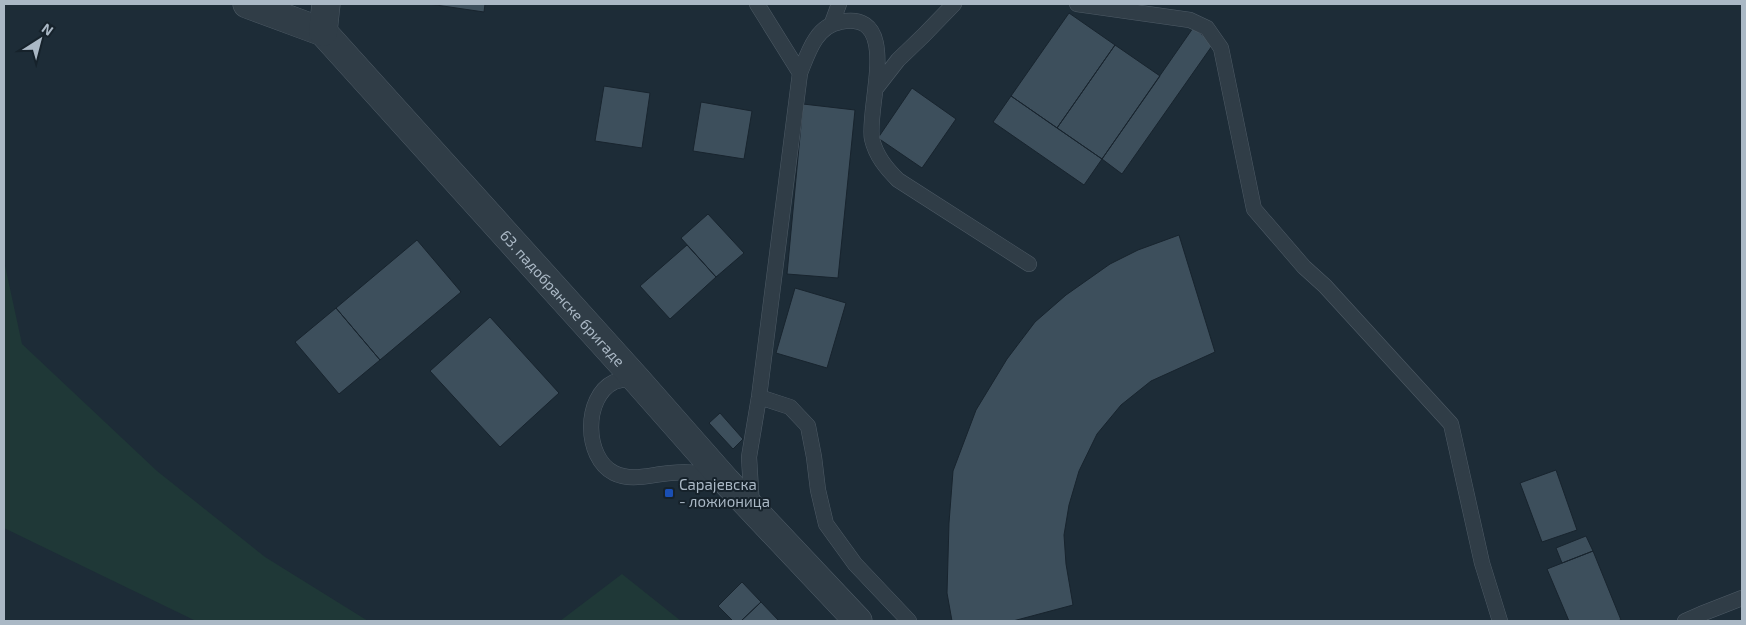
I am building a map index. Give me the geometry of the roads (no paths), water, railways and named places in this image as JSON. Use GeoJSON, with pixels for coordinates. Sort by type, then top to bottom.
{"type":"FeatureCollection","features":[{"type":"Feature","properties":{"kind":"street","name":"63. падобранске бригаде"},"geometry":{"type":"LineString","coordinates":[[247,4],[323,32],[726,481],[858,621]]}},
{"type":"Feature","properties":{"kind":"street"},"geometry":{"type":"LineString","coordinates":[[323,32],[326,4]]}},
{"type":"Feature","properties":{"kind":"lane"},"geometry":{"type":"LineString","coordinates":[[758,4],[800,73]]}},
{"type":"Feature","properties":{"kind":"lane"},"geometry":{"type":"LineString","coordinates":[[752,509],[749,457],[759,397],[800,73],[814,40],[832,23],[840,4]]}},
{"type":"Feature","properties":{"kind":"lane"},"geometry":{"type":"LineString","coordinates":[[875,89],[898,60],[954,4]]}},
{"type":"Feature","properties":{"kind":"lane"},"geometry":{"type":"LineString","coordinates":[[1077,4],[1190,20],[1207,28],[1221,48],[1254,209],[1304,268],[1325,286],[1451,424],[1482,563],[1500,621]]}},
{"type":"Feature","properties":{"kind":"lane"},"geometry":{"type":"LineString","coordinates":[[832,23],[851,20],[867,26],[876,41],[878,71],[872,114],[872,139],[881,162],[898,180],[1029,264]]}},
{"type":"Feature","properties":{"kind":"lane"},"geometry":{"type":"LineString","coordinates":[[637,380],[616,381],[600,393],[595,402],[592,411],[592,436],[598,456],[604,464],[612,472],[623,477],[684,472],[713,476],[726,481]]}},
{"type":"Feature","properties":{"kind":"lane"},"geometry":{"type":"LineString","coordinates":[[759,397],[790,407],[808,426],[818,490],[826,524],[855,564],[909,621]]}},
{"type":"Feature","properties":{"kind":"lane"},"geometry":{"type":"LineString","coordinates":[[1685,621],[1742,598]]}},
{"type":"Feature","properties":{"kind":"place","name":"Сарајевска - ложионица"},"geometry":{"type":"Point","coordinates":[669,493]}}]}
